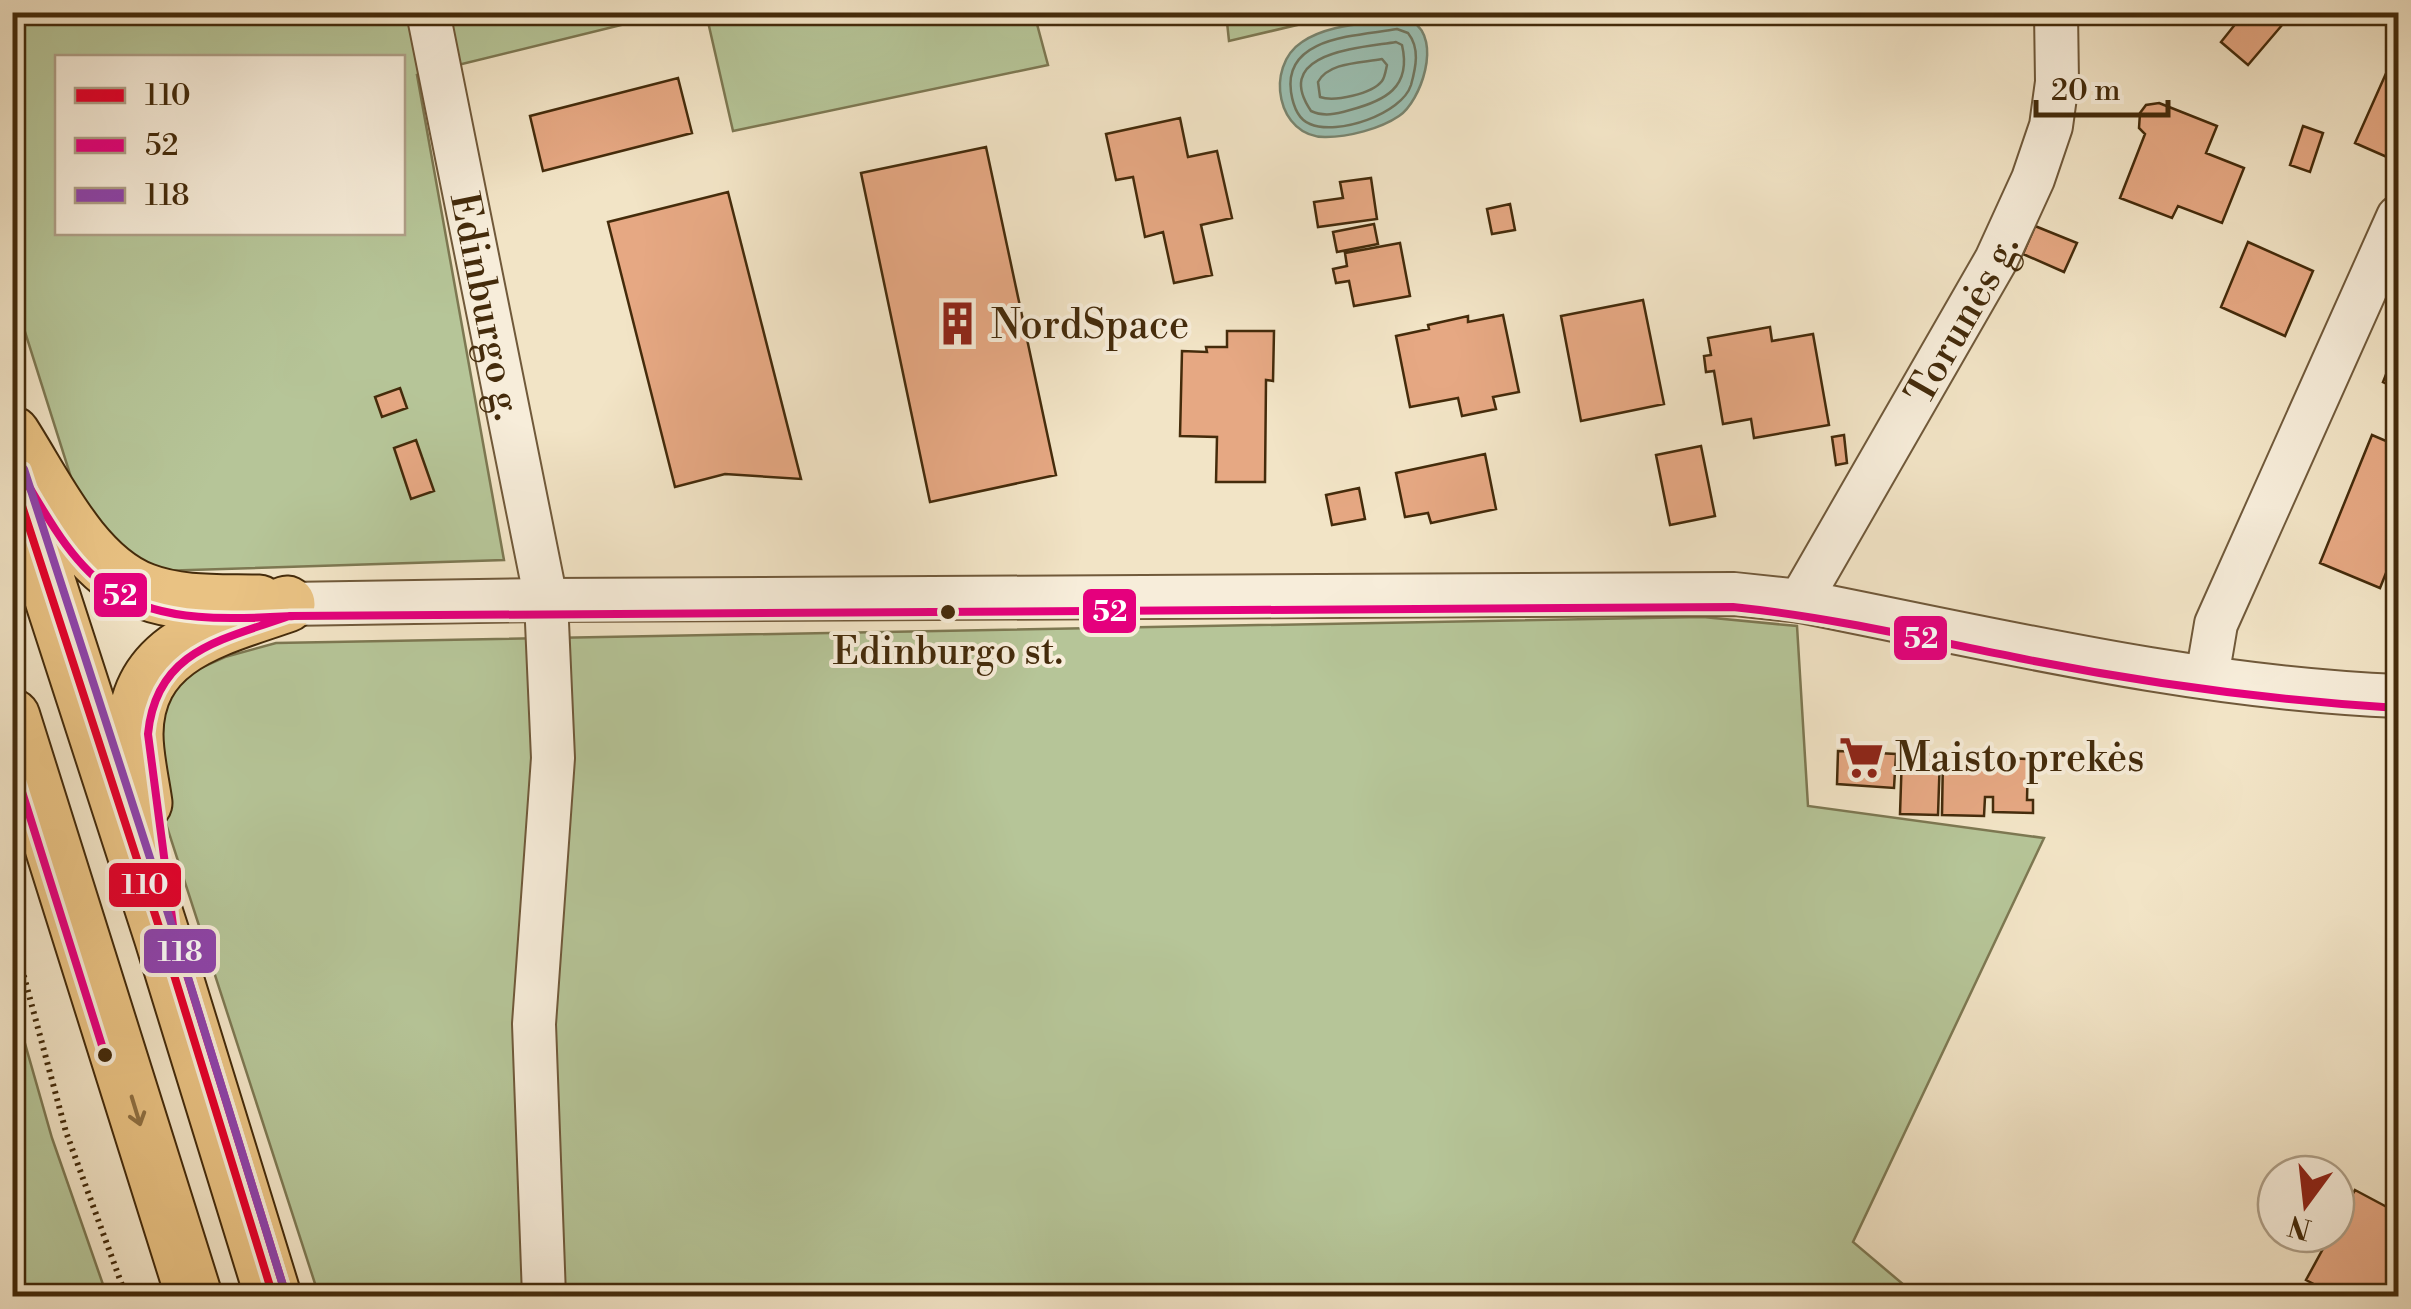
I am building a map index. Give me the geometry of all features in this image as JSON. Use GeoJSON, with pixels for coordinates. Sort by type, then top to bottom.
{"type":"FeatureCollection","features":[{"type":"Feature","properties":{"kind":"highway"},"geometry":{"type":"LineString","coordinates":[[12,434],[92,556],[119,580],[146,592],[185,601],[287,604]]}},
{"type":"Feature","properties":{"kind":"highway"},"geometry":{"type":"LineString","coordinates":[[12,473],[162,936],[273,1296]]}},
{"type":"Feature","properties":{"kind":"highway"},"geometry":{"type":"LineString","coordinates":[[162,936],[135,734],[143,693],[164,659],[182,646],[218,628],[287,604]]}},
{"type":"Feature","properties":{"kind":"highway"},"geometry":{"type":"LineString","coordinates":[[12,717],[194,1296]]}},
{"type":"Feature","properties":{"kind":"street","name":"Edinburgo g."},"geometry":{"type":"LineString","coordinates":[[428,12],[546,600],[553,758],[534,1024],[544,1296]]}},
{"type":"Feature","properties":{"kind":"street","name":"Torunės g."},"geometry":{"type":"LineString","coordinates":[[1800,601],[1996,260],[2034,179],[2052,126],[2057,82],[2056,12]]}},
{"type":"Feature","properties":{"kind":"street"},"geometry":{"type":"LineString","coordinates":[[2207,677],[2216,624],[2398,217]]}},
{"type":"Feature","properties":{"kind":"street"},"geometry":{"type":"LineString","coordinates":[[287,604],[1734,594],[1800,601],[2207,677],[2323,692],[2398,696]]}},
{"type":"Feature","properties":{"kind":"path"},"geometry":{"type":"LineString","coordinates":[[12,932],[66,1132],[126,1296]]}},
{"type":"Feature","properties":{"kind":"green space"},"geometry":{"type":"Polygon","coordinates":[[[1226,12],[1348,13],[1229,41],[1226,12]]]}},
{"type":"Feature","properties":{"kind":"green space"},"geometry":{"type":"Polygon","coordinates":[[[12,13],[670,13],[417,75],[504,560],[158,571],[114,550],[81,509],[13,294],[12,13]]]}},
{"type":"Feature","properties":{"kind":"green space"},"geometry":{"type":"Polygon","coordinates":[[[706,13],[1034,13],[1048,65],[733,131],[706,13]]]}},
{"type":"Feature","properties":{"kind":"green space"},"geometry":{"type":"Polygon","coordinates":[[[1703,617],[1797,626],[1808,806],[2044,838],[1853,1242],[1917,1296],[319,1296],[145,759],[148,723],[187,674],[225,657],[276,643],[1703,617]]]}},
{"type":"Feature","properties":{"kind":"green space"},"geometry":{"type":"Polygon","coordinates":[[[12,998],[52,1138],[107,1296],[13,1296],[12,998]]]}},
{"type":"Feature","properties":{"kind":"water"},"geometry":{"type":"Polygon","coordinates":[[[1398,18],[1413,22],[1426,42],[1421,84],[1407,108],[1383,125],[1344,136],[1309,134],[1296,126],[1281,99],[1280,83],[1290,53],[1302,42],[1324,32],[1398,18]]]}},
{"type":"Feature","properties":{"kind":"building"},"geometry":{"type":"Polygon","coordinates":[[[2245,12],[2269,12],[2283,24],[2248,65],[2221,42],[2245,12]]]}},
{"type":"Feature","properties":{"kind":"building"},"geometry":{"type":"Polygon","coordinates":[[[2388,69],[2398,74],[2396,161],[2355,143],[2388,69]]]}},
{"type":"Feature","properties":{"kind":"building"},"geometry":{"type":"Polygon","coordinates":[[[678,78],[692,133],[543,171],[530,116],[678,78]]]}},
{"type":"Feature","properties":{"kind":"building"},"geometry":{"type":"Polygon","coordinates":[[[2159,103],[2217,126],[2206,153],[2244,168],[2222,223],[2178,206],[2172,218],[2120,198],[2145,134],[2139,128],[2140,113],[2146,105],[2159,103]]]}},
{"type":"Feature","properties":{"kind":"building"},"geometry":{"type":"Polygon","coordinates":[[[1180,118],[1188,157],[1217,151],[1232,218],[1201,225],[1212,275],[1174,283],[1163,232],[1145,237],[1133,177],[1116,180],[1106,134],[1180,118]]]}},
{"type":"Feature","properties":{"kind":"building"},"geometry":{"type":"Polygon","coordinates":[[[2303,126],[2323,133],[2310,172],[2290,165],[2303,126]]]}},
{"type":"Feature","properties":{"kind":"building","name":"NordSpace"},"geometry":{"type":"Polygon","coordinates":[[[986,147],[1056,475],[930,502],[861,173],[986,147]]]}},
{"type":"Feature","properties":{"kind":"building"},"geometry":{"type":"Polygon","coordinates":[[[1371,178],[1377,219],[1318,227],[1314,202],[1343,198],[1340,182],[1371,178]]]}},
{"type":"Feature","properties":{"kind":"building"},"geometry":{"type":"Polygon","coordinates":[[[728,192],[801,479],[725,474],[675,487],[608,222],[728,192]]]}},
{"type":"Feature","properties":{"kind":"building"},"geometry":{"type":"Polygon","coordinates":[[[1510,204],[1515,230],[1492,234],[1487,209],[1510,204]]]}},
{"type":"Feature","properties":{"kind":"building"},"geometry":{"type":"Polygon","coordinates":[[[1374,224],[1378,244],[1337,252],[1333,232],[1374,224]]]}},
{"type":"Feature","properties":{"kind":"building"},"geometry":{"type":"Polygon","coordinates":[[[2035,226],[2077,243],[2064,272],[2023,254],[2035,226]]]}},
{"type":"Feature","properties":{"kind":"building"},"geometry":{"type":"Polygon","coordinates":[[[2248,242],[2313,271],[2285,336],[2221,307],[2248,242]]]}},
{"type":"Feature","properties":{"kind":"building"},"geometry":{"type":"Polygon","coordinates":[[[1400,243],[1410,296],[1354,306],[1349,281],[1336,283],[1333,269],[1347,266],[1345,253],[1400,243]]]}},
{"type":"Feature","properties":{"kind":"building"},"geometry":{"type":"Polygon","coordinates":[[[1643,300],[1664,404],[1581,421],[1561,316],[1643,300]]]}},
{"type":"Feature","properties":{"kind":"building"},"geometry":{"type":"Polygon","coordinates":[[[1503,315],[1519,392],[1493,397],[1496,409],[1462,416],[1458,398],[1410,407],[1396,336],[1468,316],[1468,322],[1503,315]]]}},
{"type":"Feature","properties":{"kind":"building"},"geometry":{"type":"Polygon","coordinates":[[[1770,327],[1772,341],[1813,334],[1829,425],[1754,438],[1751,419],[1723,424],[1714,371],[1706,372],[1704,356],[1711,355],[1708,338],[1770,327]]]}},
{"type":"Feature","properties":{"kind":"building"},"geometry":{"type":"Polygon","coordinates":[[[1227,331],[1274,331],[1273,381],[1266,380],[1265,482],[1216,482],[1217,437],[1180,436],[1182,351],[1207,352],[1206,347],[1227,347],[1227,331]]]}},
{"type":"Feature","properties":{"kind":"building"},"geometry":{"type":"Polygon","coordinates":[[[2398,344],[2398,389],[2383,382],[2398,344]]]}},
{"type":"Feature","properties":{"kind":"building"},"geometry":{"type":"Polygon","coordinates":[[[400,388],[407,408],[382,417],[375,397],[400,388]]]}},
{"type":"Feature","properties":{"kind":"building"},"geometry":{"type":"Polygon","coordinates":[[[1844,435],[1847,463],[1836,465],[1832,437],[1844,435]]]}},
{"type":"Feature","properties":{"kind":"building"},"geometry":{"type":"Polygon","coordinates":[[[2372,435],[2398,446],[2398,543],[2380,588],[2320,563],[2372,435]]]}},
{"type":"Feature","properties":{"kind":"building"},"geometry":{"type":"Polygon","coordinates":[[[416,440],[434,491],[411,499],[394,448],[416,440]]]}},
{"type":"Feature","properties":{"kind":"building"},"geometry":{"type":"Polygon","coordinates":[[[1701,446],[1715,516],[1670,525],[1656,455],[1701,446]]]}},
{"type":"Feature","properties":{"kind":"building"},"geometry":{"type":"Polygon","coordinates":[[[1485,454],[1496,509],[1431,523],[1428,513],[1405,517],[1396,473],[1485,454]]]}},
{"type":"Feature","properties":{"kind":"building"},"geometry":{"type":"Polygon","coordinates":[[[1359,488],[1365,519],[1332,525],[1326,495],[1359,488]]]}},
{"type":"Feature","properties":{"kind":"building"},"geometry":{"type":"Polygon","coordinates":[[[1838,751],[1896,754],[1894,788],[1837,784],[1838,751]]]}},
{"type":"Feature","properties":{"kind":"building"},"geometry":{"type":"Polygon","coordinates":[[[1902,754],[1940,755],[1938,815],[1900,814],[1902,754]]]}},
{"type":"Feature","properties":{"kind":"building"},"geometry":{"type":"Polygon","coordinates":[[[1943,756],[2028,759],[2027,800],[2033,800],[2033,813],[1993,812],[1993,797],[1985,797],[1984,816],[1942,815],[1943,756]]]}},
{"type":"Feature","properties":{"kind":"building"},"geometry":{"type":"Polygon","coordinates":[[[2356,1191],[2398,1213],[2398,1282],[2391,1296],[2337,1296],[2306,1280],[2320,1254],[2356,1254],[2356,1191]]]}},
{"type":"Feature","properties":{"kind":"transit line","name":"52"},"geometry":{"type":"LineString","coordinates":[[12,458],[69,549],[114,592],[156,610],[179,614],[225,618],[294,616]]}},
{"type":"Feature","properties":{"kind":"transit line","name":"118"},"geometry":{"type":"LineString","coordinates":[[24,469],[174,932],[285,1292]]}},
{"type":"Feature","properties":{"kind":"transit line","name":"110"},"geometry":{"type":"LineString","coordinates":[[12,475],[162,936],[273,1296]]}},
{"type":"Feature","properties":{"kind":"transit line","name":"52"},"geometry":{"type":"LineString","coordinates":[[285,1292],[174,933],[148,734],[154,706],[178,666],[217,642],[289,616],[1733,607],[1841,623],[2160,683],[2397,708]]}},
{"type":"Feature","properties":{"kind":"transit line","name":"52"},"geometry":{"type":"LineString","coordinates":[[12,760],[105,1055]]}},
{"type":"Feature","properties":{"kind":"place","name":"NordSpace"},"geometry":{"type":"Point","coordinates":[958,324]}},
{"type":"Feature","properties":{"kind":"place","name":"Edinburgo st."},"geometry":{"type":"Point","coordinates":[948,612]}},
{"type":"Feature","properties":{"kind":"place","name":"Maisto prekės"},"geometry":{"type":"Point","coordinates":[1862,757]}}]}
